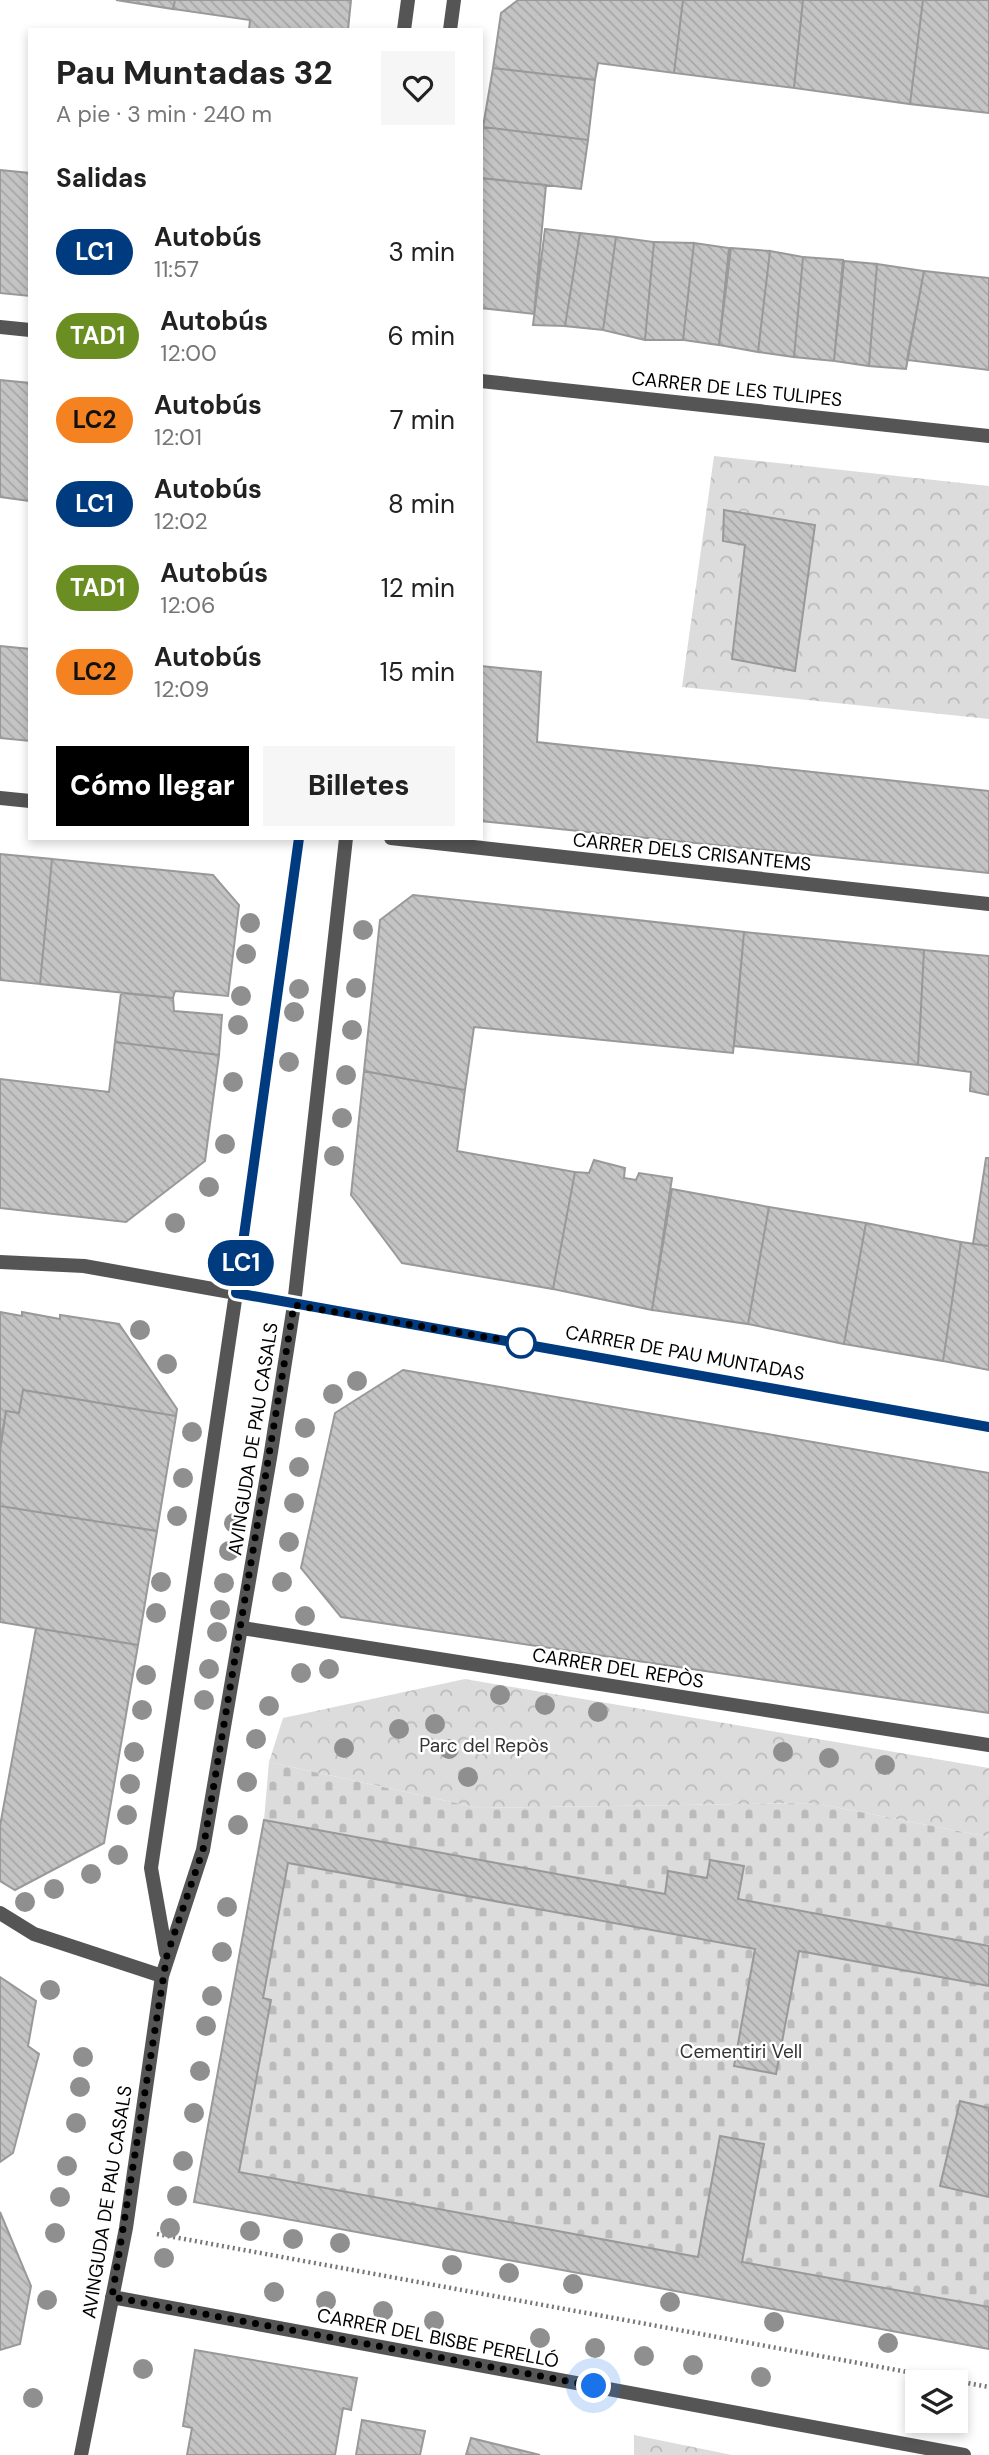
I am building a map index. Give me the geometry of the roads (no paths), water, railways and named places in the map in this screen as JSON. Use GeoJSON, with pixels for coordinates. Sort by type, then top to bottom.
{"type":"FeatureCollection","features":[{"type":"Feature","properties":{"kind":"street"},"geometry":{"type":"LineString","coordinates":[[404,28],[408,0]]}},
{"type":"Feature","properties":{"kind":"street"},"geometry":{"type":"LineString","coordinates":[[450,28],[454,0]]}},
{"type":"Feature","properties":{"kind":"street"},"geometry":{"type":"LineString","coordinates":[[0,327],[28,330]]}},
{"type":"Feature","properties":{"kind":"street","name":"CARRER DE LES TULIPES"},"geometry":{"type":"LineString","coordinates":[[483,381],[989,436]]}},
{"type":"Feature","properties":{"kind":"street"},"geometry":{"type":"LineString","coordinates":[[0,798],[28,801]]}},
{"type":"Feature","properties":{"kind":"street","name":"AVINGUDA DE PAU CASALS"},"geometry":{"type":"LineString","coordinates":[[167,1955],[151,1868],[236,1293],[299,840]]}},
{"type":"Feature","properties":{"kind":"street","name":"AVINGUDA DE PAU CASALS"},"geometry":{"type":"LineString","coordinates":[[81,2455],[126,2228],[162,1976],[203,1850],[242,1628],[294,1305],[346,840]]}},
{"type":"Feature","properties":{"kind":"street","name":"CARRER DELS CRISANTEMS"},"geometry":{"type":"LineString","coordinates":[[409,840],[989,904]]}},
{"type":"Feature","properties":{"kind":"street","name":"CARRER DE PAU MUNTADAS"},"geometry":{"type":"LineString","coordinates":[[0,1262],[84,1266],[989,1427]]}},
{"type":"Feature","properties":{"kind":"street","name":"CARRER DEL REPÒS"},"geometry":{"type":"LineString","coordinates":[[242,1628],[989,1745]]}},
{"type":"Feature","properties":{"kind":"street"},"geometry":{"type":"LineString","coordinates":[[0,1913],[34,1934],[162,1976]]}},
{"type":"Feature","properties":{"kind":"street","name":"CARRER DEL BISBE PERELLÓ"},"geometry":{"type":"LineString","coordinates":[[112,2297],[964,2455]]}},
{"type":"Feature","properties":{"kind":"park label","name":"Parc del Repòs"},"geometry":{"type":"Point","coordinates":[484,1745]}},
{"type":"Feature","properties":{"kind":"park label","name":"Cementiri Vell"},"geometry":{"type":"Point","coordinates":[741,2051]}}]}
